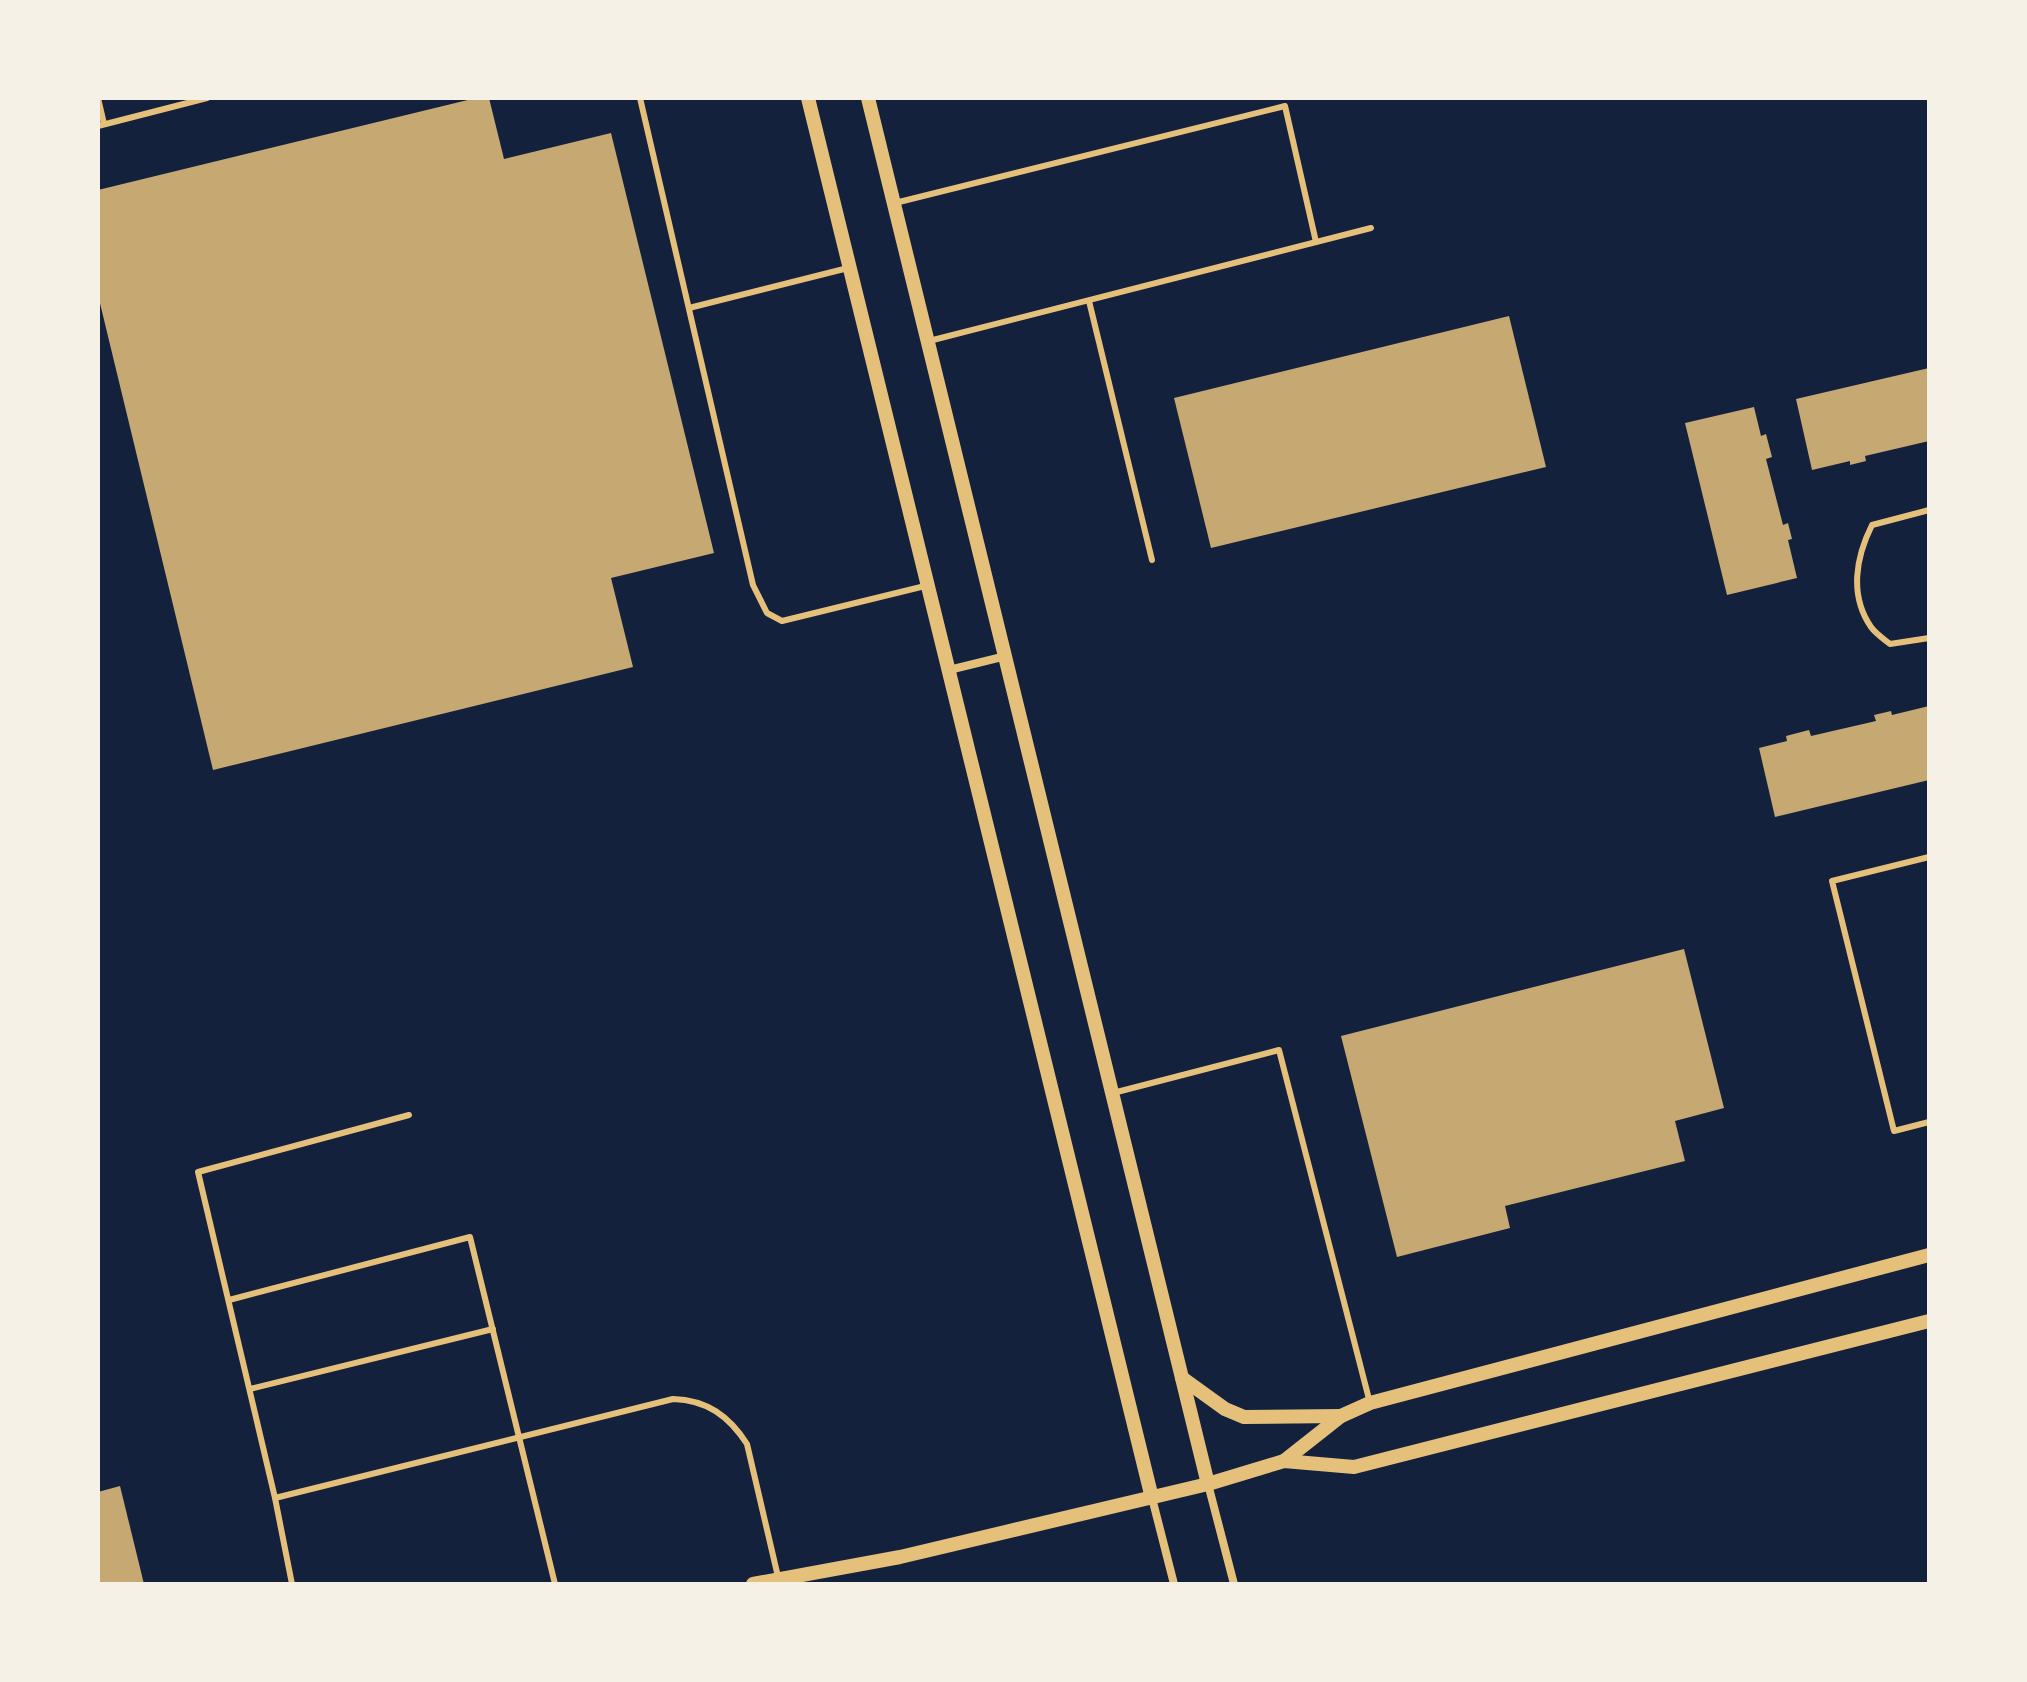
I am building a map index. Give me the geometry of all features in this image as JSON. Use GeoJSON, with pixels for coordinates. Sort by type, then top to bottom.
{"type":"FeatureCollection","features":[{"type":"Feature","properties":{"kind":"street"},"geometry":{"type":"LineString","coordinates":[[808,98],[1174,1584]]}},
{"type":"Feature","properties":{"kind":"street"},"geometry":{"type":"LineString","coordinates":[[868,98],[1234,1584]]}},
{"type":"Feature","properties":{"kind":"street"},"geometry":{"type":"LineString","coordinates":[[949,670],[1006,656]]}},
{"type":"Feature","properties":{"kind":"street"},"geometry":{"type":"LineString","coordinates":[[753,1584],[900,1557],[1208,1484],[1284,1461],[1341,1416],[1370,1403],[1929,1255]]}},
{"type":"Feature","properties":{"kind":"street"},"geometry":{"type":"LineString","coordinates":[[1284,1461],[1354,1467],[1929,1321]]}},
{"type":"Feature","properties":{"kind":"street"},"geometry":{"type":"LineString","coordinates":[[1182,1378],[1225,1409],[1244,1417],[1341,1416]]}},
{"type":"Feature","properties":{"kind":"lane"},"geometry":{"type":"LineString","coordinates":[[98,98],[101,125],[207,98]]}},
{"type":"Feature","properties":{"kind":"lane"},"geometry":{"type":"LineString","coordinates":[[640,98],[753,585],[767,613],[782,621],[929,585]]}},
{"type":"Feature","properties":{"kind":"lane"},"geometry":{"type":"LineString","coordinates":[[895,203],[1285,106],[1316,242]]}},
{"type":"Feature","properties":{"kind":"lane"},"geometry":{"type":"LineString","coordinates":[[929,341],[1371,228]]}},
{"type":"Feature","properties":{"kind":"lane"},"geometry":{"type":"LineString","coordinates":[[689,308],[849,268]]}},
{"type":"Feature","properties":{"kind":"lane"},"geometry":{"type":"LineString","coordinates":[[1089,301],[1152,560]]}},
{"type":"Feature","properties":{"kind":"lane"},"geometry":{"type":"LineString","coordinates":[[1929,510],[1872,525],[1861,547],[1856,572],[1859,600],[1872,628],[1890,644],[1929,638]]}},
{"type":"Feature","properties":{"kind":"lane"},"geometry":{"type":"LineString","coordinates":[[1929,857],[1832,881],[1894,1131],[1929,1122]]}},
{"type":"Feature","properties":{"kind":"lane"},"geometry":{"type":"LineString","coordinates":[[1113,1093],[1279,1050],[1370,1403]]}},
{"type":"Feature","properties":{"kind":"lane"},"geometry":{"type":"LineString","coordinates":[[292,1584],[275,1498],[198,1172],[409,1115]]}},
{"type":"Feature","properties":{"kind":"lane"},"geometry":{"type":"LineString","coordinates":[[229,1300],[470,1237],[555,1584]]}},
{"type":"Feature","properties":{"kind":"lane"},"geometry":{"type":"LineString","coordinates":[[250,1389],[493,1329]]}},
{"type":"Feature","properties":{"kind":"lane"},"geometry":{"type":"LineString","coordinates":[[275,1498],[673,1399],[692,1400],[714,1409],[735,1425],[747,1444],[779,1581]]}},
{"type":"Feature","properties":{"kind":"building"},"geometry":{"type":"Polygon","coordinates":[[[476,98],[489,98],[504,159],[611,133],[714,553],[611,578],[633,667],[213,770],[98,295],[98,190],[476,98]]]}},
{"type":"Feature","properties":{"kind":"building"},"geometry":{"type":"Polygon","coordinates":[[[1509,316],[1546,467],[1211,548],[1174,398],[1509,316]]]}},
{"type":"Feature","properties":{"kind":"building"},"geometry":{"type":"Polygon","coordinates":[[[1929,368],[1929,441],[1865,456],[1866,461],[1850,465],[1850,461],[1812,470],[1796,399],[1929,368]]]}},
{"type":"Feature","properties":{"kind":"building"},"geometry":{"type":"Polygon","coordinates":[[[1754,407],[1761,436],[1766,434],[1772,457],[1766,459],[1783,525],[1788,523],[1792,539],[1788,540],[1797,578],[1727,595],[1685,423],[1754,407]]]}},
{"type":"Feature","properties":{"kind":"building"},"geometry":{"type":"Polygon","coordinates":[[[1929,706],[1929,780],[1775,817],[1759,748],[1787,741],[1786,736],[1809,730],[1811,736],[1876,721],[1874,715],[1891,711],[1892,715],[1929,706]]]}},
{"type":"Feature","properties":{"kind":"building"},"geometry":{"type":"Polygon","coordinates":[[[1684,949],[1724,1108],[1675,1121],[1685,1161],[1505,1206],[1510,1228],[1397,1257],[1341,1036],[1684,949]]]}},
{"type":"Feature","properties":{"kind":"building"},"geometry":{"type":"Polygon","coordinates":[[[120,1486],[144,1584],[98,1584],[98,1492],[120,1486]]]}}]}
